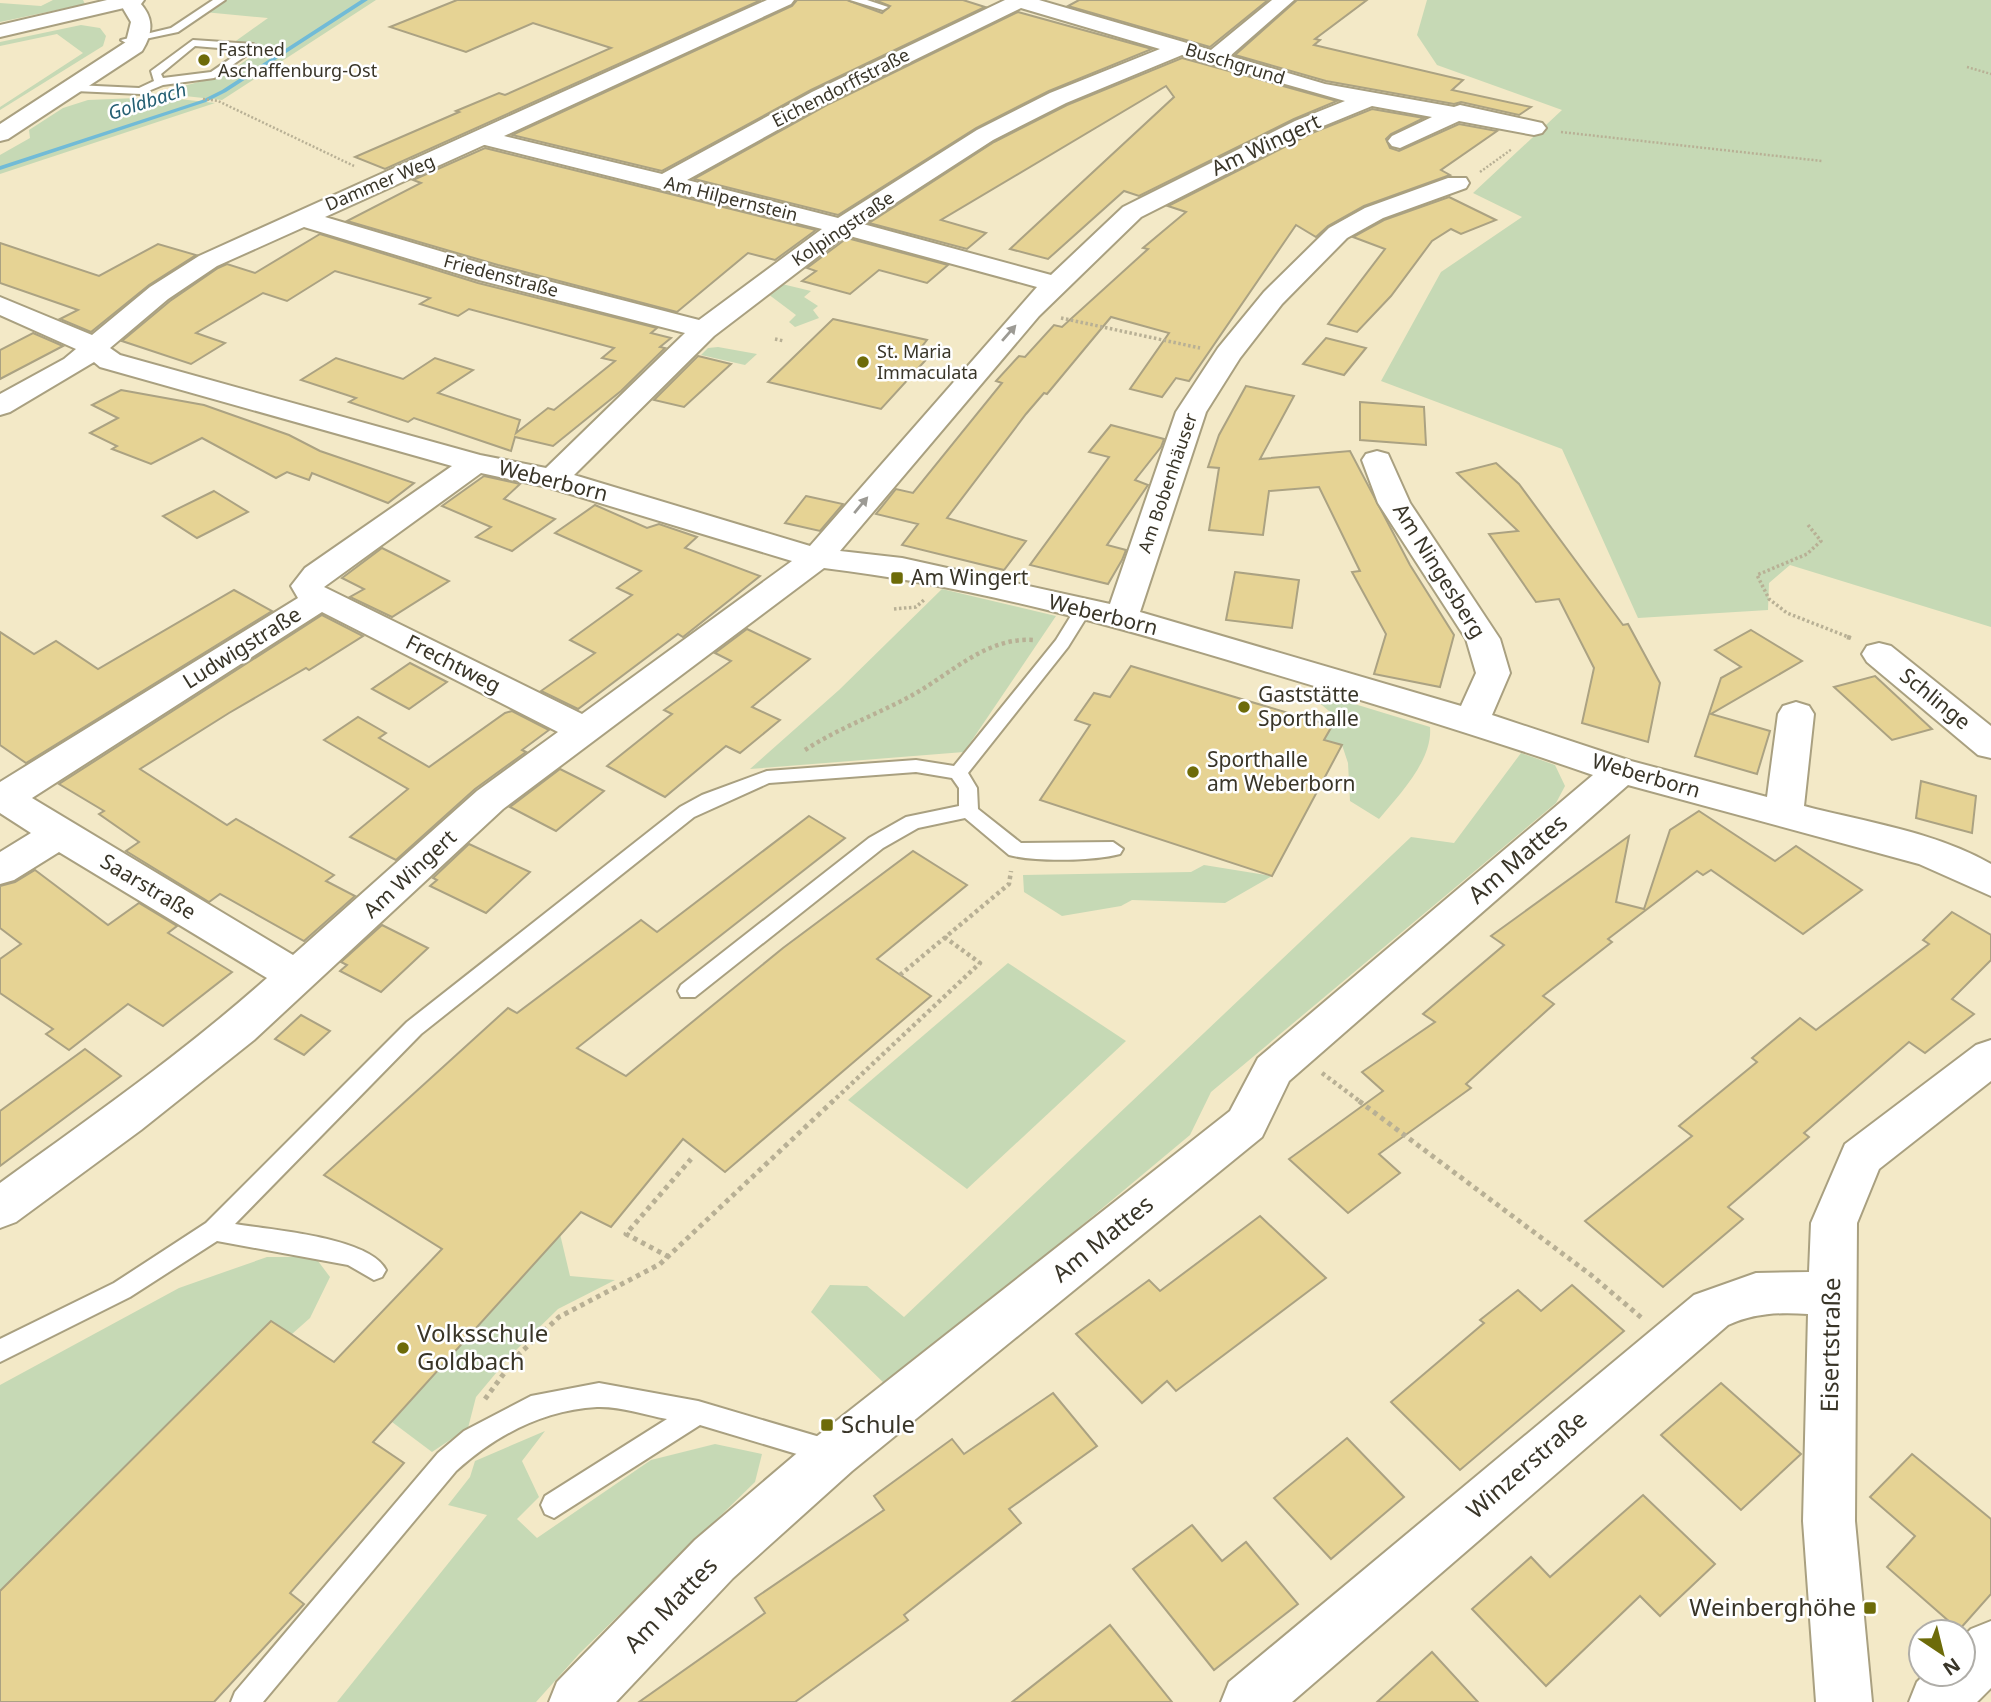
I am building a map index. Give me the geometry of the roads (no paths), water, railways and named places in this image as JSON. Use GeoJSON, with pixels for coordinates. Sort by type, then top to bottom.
{"type":"FeatureCollection","features":[{"type":"Feature","properties":{"kind":"street","name":"Dammer Weg"},"geometry":{"type":"LineString","coordinates":[[0,406],[74,366],[183,276],[300,218],[485,138],[784,0]]}},
{"type":"Feature","properties":{"kind":"street","name":"Buschgrund"},"geometry":{"type":"LineString","coordinates":[[1018,0],[1366,100],[1534,128]]}},
{"type":"Feature","properties":{"kind":"street","name":"Eichendorffstraße"},"geometry":{"type":"LineString","coordinates":[[666,182],[820,97],[1018,0]]}},
{"type":"Feature","properties":{"kind":"street"},"geometry":{"type":"LineString","coordinates":[[1215,58],[1284,0]]}},
{"type":"Feature","properties":{"kind":"street"},"geometry":{"type":"LineString","coordinates":[[115,4],[129,45]]}},
{"type":"Feature","properties":{"kind":"street"},"geometry":{"type":"LineString","coordinates":[[0,31],[115,4],[138,10],[141,18],[129,45],[75,88],[0,134]]}},
{"type":"Feature","properties":{"kind":"street","name":"Kolpingstraße"},"geometry":{"type":"LineString","coordinates":[[553,479],[704,330],[842,226],[985,135],[1058,98],[1181,48]]}},
{"type":"Feature","properties":{"kind":"street"},"geometry":{"type":"LineString","coordinates":[[1400,141],[1457,115],[1479,92]]}},
{"type":"Feature","properties":{"kind":"street","name":"Am Wingert"},"geometry":{"type":"LineString","coordinates":[[0,1208],[205,1055],[297,977],[490,800],[817,558],[1029,310],[1132,212],[1303,126],[1366,100]]}},
{"type":"Feature","properties":{"kind":"street","name":"Am Hilpernstein"},"geometry":{"type":"LineString","coordinates":[[485,138],[842,226],[1058,285]]}},
{"type":"Feature","properties":{"kind":"street","name":"Am Bobenhäuser"},"geometry":{"type":"LineString","coordinates":[[1122,617],[1191,412],[1228,354],[1273,298],[1338,233],[1374,213],[1457,183]]}},
{"type":"Feature","properties":{"kind":"street","name":"Friedenstraße"},"geometry":{"type":"LineString","coordinates":[[300,218],[488,274],[704,330]]}},
{"type":"Feature","properties":{"kind":"street","name":"Weberborn"},"geometry":{"type":"LineString","coordinates":[[0,305],[77,337],[95,347],[110,361],[477,463],[553,479],[817,558],[902,568],[1122,617],[1472,721],[1621,771],[1930,853],[1969,869],[1991,882]]}},
{"type":"Feature","properties":{"kind":"street","name":"Am Ningesberg"},"geometry":{"type":"LineString","coordinates":[[1377,460],[1394,503],[1483,639],[1493,673],[1472,721]]}},
{"type":"Feature","properties":{"kind":"street","name":"Ludwigstraße"},"geometry":{"type":"LineString","coordinates":[[321,598],[311,593],[307,586],[317,575],[477,463]]}},
{"type":"Feature","properties":{"kind":"street","name":"Ludwigstraße"},"geometry":{"type":"LineString","coordinates":[[2,796],[321,598]]}},
{"type":"Feature","properties":{"kind":"street","name":"Frechtweg"},"geometry":{"type":"LineString","coordinates":[[321,598],[584,730]]}},
{"type":"Feature","properties":{"kind":"street","name":"Schlinge"},"geometry":{"type":"LineString","coordinates":[[1878,654],[1936,698],[1991,746]]}},
{"type":"Feature","properties":{"kind":"street"},"geometry":{"type":"LineString","coordinates":[[1784,813],[1796,714]]}},
{"type":"Feature","properties":{"kind":"street","name":"Am Mattes"},"geometry":{"type":"LineString","coordinates":[[577,1702],[714,1559],[834,1454],[1246,1124],[1273,1070],[1621,771]]}},
{"type":"Feature","properties":{"kind":"street","name":"Saarstraße"},"geometry":{"type":"LineString","coordinates":[[2,796],[59,834],[297,977]]}},
{"type":"Feature","properties":{"kind":"street"},"geometry":{"type":"LineString","coordinates":[[0,870],[59,834]]}},
{"type":"Feature","properties":{"kind":"street","name":"Eisertstraße"},"geometry":{"type":"LineString","coordinates":[[1844,1702],[1829,1521],[1834,1223],[1861,1157],[1991,1057]]}},
{"type":"Feature","properties":{"kind":"street","name":"Winzerstraße"},"geometry":{"type":"LineString","coordinates":[[1249,1702],[1670,1342],[1711,1310],[1739,1295],[1786,1291],[1832,1295]]}},
{"type":"Feature","properties":{"kind":"street"},"geometry":{"type":"LineString","coordinates":[[1937,1702],[1991,1649]]}},
{"type":"Feature","properties":{"kind":"lane"},"geometry":{"type":"LineString","coordinates":[[129,45],[174,30],[220,0]]}},
{"type":"Feature","properties":{"kind":"lane"},"geometry":{"type":"LineString","coordinates":[[855,0],[883,8]]}},
{"type":"Feature","properties":{"kind":"lane"},"geometry":{"type":"LineString","coordinates":[[75,88],[141,90],[160,82],[214,75],[253,47],[193,43],[155,73],[160,82]]}},
{"type":"Feature","properties":{"kind":"lane"},"geometry":{"type":"LineString","coordinates":[[958,773],[1062,643],[1083,610]]}},
{"type":"Feature","properties":{"kind":"lane"},"geometry":{"type":"LineString","coordinates":[[0,1350],[122,1290],[214,1230],[414,1028],[687,813],[709,800],[767,777],[916,766],[958,773],[968,788],[969,811],[1016,850],[1052,852],[1113,849]]}},
{"type":"Feature","properties":{"kind":"lane"},"geometry":{"type":"LineString","coordinates":[[688,991],[876,843],[913,822],[969,811]]}},
{"type":"Feature","properties":{"kind":"lane"},"geometry":{"type":"LineString","coordinates":[[214,1230],[354,1256],[374,1270]]}},
{"type":"Feature","properties":{"kind":"lane"},"geometry":{"type":"LineString","coordinates":[[245,1702],[447,1462],[473,1439],[540,1404],[599,1395],[698,1413],[834,1454]]}},
{"type":"Feature","properties":{"kind":"lane"},"geometry":{"type":"LineString","coordinates":[[554,1506],[698,1413]]}},
{"type":"Feature","properties":{"kind":"waterway","name":"Goldbach"},"geometry":{"type":"LineString","coordinates":[[0,168],[204,101],[224,91],[365,0]]}},
{"type":"Feature","properties":{"kind":"place","name":"Fastned Aschaffenburg-Ost"},"geometry":{"type":"Point","coordinates":[204,60]}},
{"type":"Feature","properties":{"kind":"place","name":"St. Maria Immaculata"},"geometry":{"type":"Point","coordinates":[863,362]}},
{"type":"Feature","properties":{"kind":"place","name":"Am Wingert"},"geometry":{"type":"Point","coordinates":[897,578]}},
{"type":"Feature","properties":{"kind":"place","name":"Gaststätte Sporthalle"},"geometry":{"type":"Point","coordinates":[1244,707]}},
{"type":"Feature","properties":{"kind":"place","name":"Sporthalle am Weberborn"},"geometry":{"type":"Point","coordinates":[1193,772]}},
{"type":"Feature","properties":{"kind":"place","name":"Volksschule Goldbach"},"geometry":{"type":"Point","coordinates":[403,1348]}},
{"type":"Feature","properties":{"kind":"place","name":"Schule"},"geometry":{"type":"Point","coordinates":[827,1425]}},
{"type":"Feature","properties":{"kind":"place","name":"Weinberghöhe"},"geometry":{"type":"Point","coordinates":[1870,1608]}}]}
